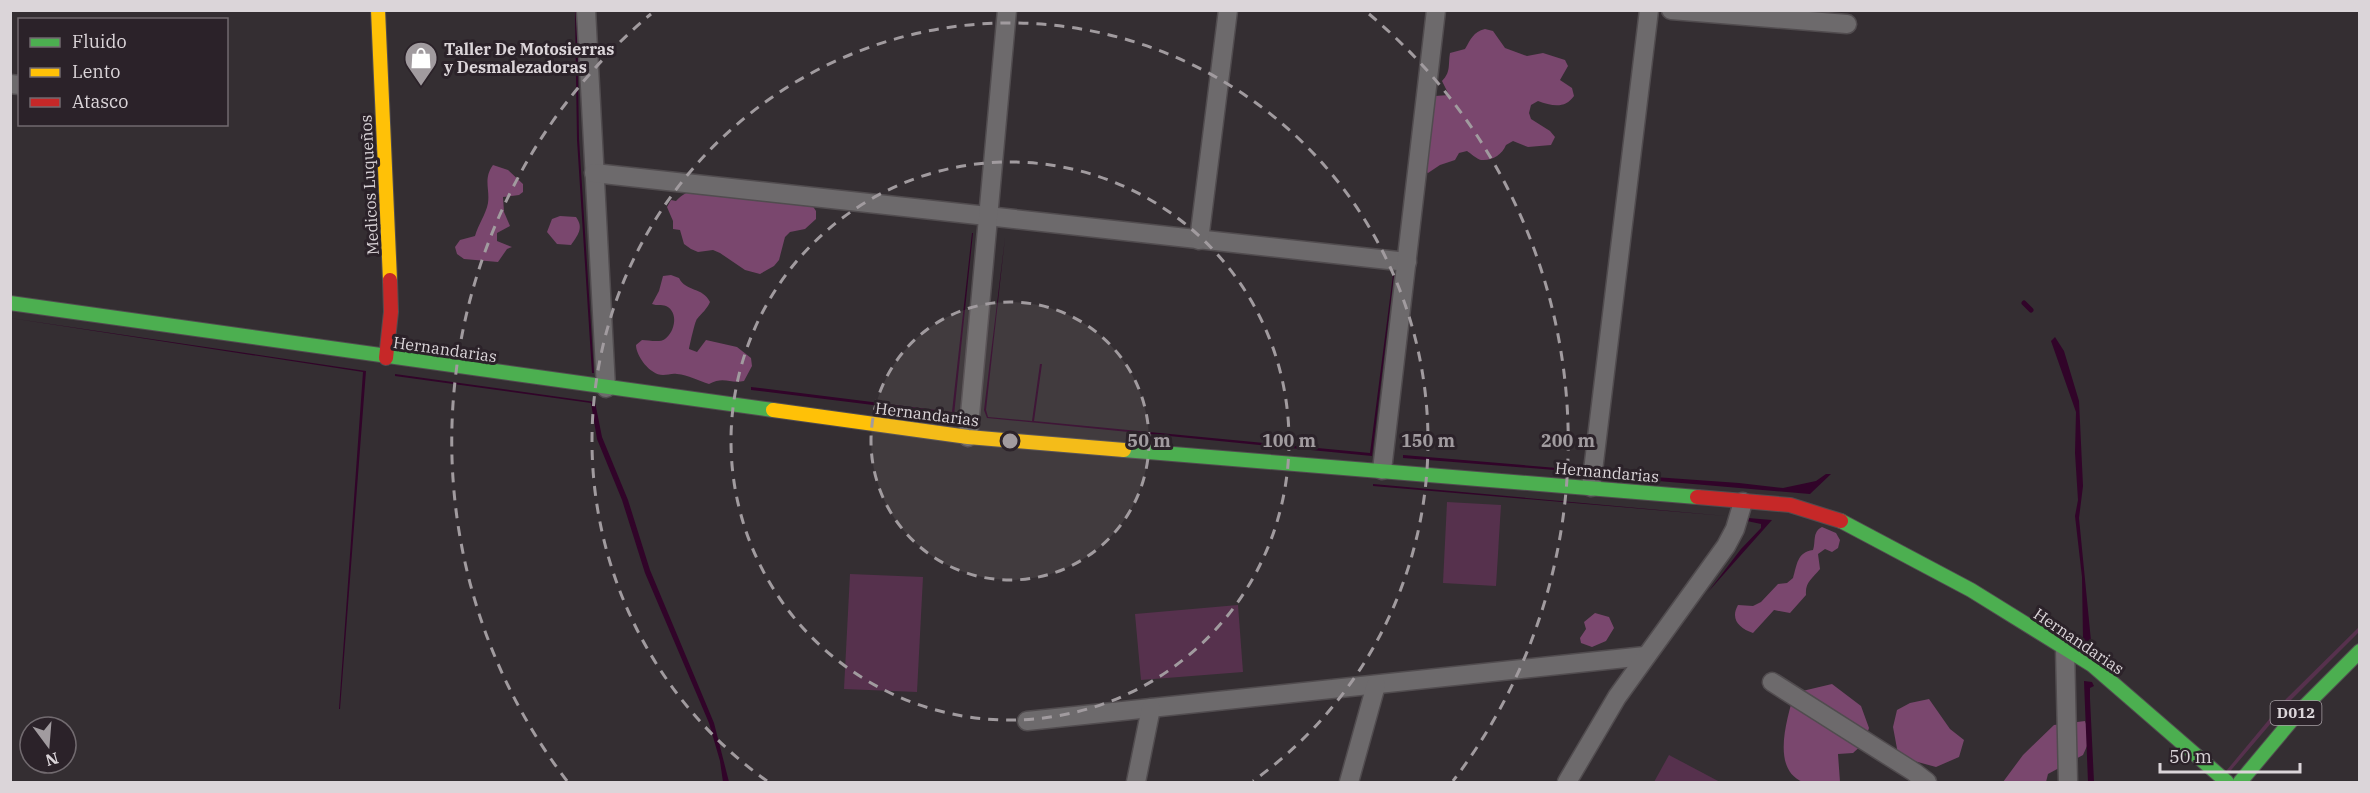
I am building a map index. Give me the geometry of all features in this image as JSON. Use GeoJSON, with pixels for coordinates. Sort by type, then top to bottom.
{"type":"FeatureCollection","features":[{"type":"Feature","properties":{"kind":"street","name":"Medicos Luqueños"},"geometry":{"type":"LineString","coordinates":[[378,10],[391,312],[386,358]]}},
{"type":"Feature","properties":{"kind":"street"},"geometry":{"type":"LineString","coordinates":[[586,10],[606,388]]}},
{"type":"Feature","properties":{"kind":"street"},"geometry":{"type":"LineString","coordinates":[[968,437],[1007,10]]}},
{"type":"Feature","properties":{"kind":"street"},"geometry":{"type":"LineString","coordinates":[[1199,240],[1228,10]]}},
{"type":"Feature","properties":{"kind":"street"},"geometry":{"type":"LineString","coordinates":[[1382,470],[1436,10]]}},
{"type":"Feature","properties":{"kind":"street"},"geometry":{"type":"LineString","coordinates":[[1591,487],[1649,10]]}},
{"type":"Feature","properties":{"kind":"street"},"geometry":{"type":"LineString","coordinates":[[1671,10],[1846,24]]}},
{"type":"Feature","properties":{"kind":"street"},"geometry":{"type":"LineString","coordinates":[[594,173],[1407,262]]}},
{"type":"Feature","properties":{"kind":"street","name":"Hernandarias"},"geometry":{"type":"LineString","coordinates":[[10,303],[310,345],[386,358],[968,437],[1790,505],[1834,518],[1971,590],[2065,648],[2119,687],[2227,783]]}},
{"type":"Feature","properties":{"kind":"street"},"geometry":{"type":"LineString","coordinates":[[1567,783],[1617,697],[1726,546],[1735,529],[1743,502]]}},
{"type":"Feature","properties":{"kind":"street"},"geometry":{"type":"LineString","coordinates":[[2065,648],[2068,783]]}},
{"type":"Feature","properties":{"kind":"street","name":"D012"},"geometry":{"type":"LineString","coordinates":[[2240,783],[2274,738],[2300,709],[2360,651]]}},
{"type":"Feature","properties":{"kind":"street"},"geometry":{"type":"LineString","coordinates":[[1027,721],[1645,656]]}},
{"type":"Feature","properties":{"kind":"street"},"geometry":{"type":"LineString","coordinates":[[1772,682],[1914,772],[1927,783]]}},
{"type":"Feature","properties":{"kind":"street"},"geometry":{"type":"LineString","coordinates":[[1349,783],[1376,685]]}},
{"type":"Feature","properties":{"kind":"street"},"geometry":{"type":"LineString","coordinates":[[1136,783],[1150,708]]}},
{"type":"Feature","properties":{"kind":"shaded area"},"geometry":{"type":"Polygon","coordinates":[[[575,11],[577,11],[579,139],[594,373],[592,373],[577,140],[575,11]]]}},
{"type":"Feature","properties":{"kind":"shaded area"},"geometry":{"type":"Polygon","coordinates":[[[1485,29],[1493,31],[1505,48],[1527,56],[1543,53],[1565,60],[1568,66],[1560,80],[1572,88],[1574,96],[1562,105],[1538,101],[1531,105],[1529,113],[1531,119],[1555,137],[1551,145],[1528,147],[1513,141],[1506,145],[1496,157],[1485,160],[1467,151],[1459,153],[1455,160],[1440,165],[1428,173],[1424,170],[1435,96],[1449,95],[1442,81],[1448,71],[1450,53],[1465,49],[1475,34],[1485,29]]]}},
{"type":"Feature","properties":{"kind":"shaded area"},"geometry":{"type":"Polygon","coordinates":[[[493,165],[508,170],[523,184],[523,192],[519,195],[503,197],[504,212],[510,226],[497,233],[497,241],[512,247],[507,249],[498,262],[464,259],[457,254],[455,247],[460,240],[475,236],[487,207],[488,175],[493,165]]]}},
{"type":"Feature","properties":{"kind":"shaded area"},"geometry":{"type":"Polygon","coordinates":[[[727,190],[812,205],[816,211],[816,219],[805,229],[790,232],[785,237],[779,260],[774,266],[760,274],[745,270],[713,250],[698,252],[684,244],[680,230],[673,229],[673,221],[667,207],[671,200],[676,201],[687,193],[712,195],[727,190]]]}},
{"type":"Feature","properties":{"kind":"shaded area"},"geometry":{"type":"Polygon","coordinates":[[[560,216],[576,217],[580,225],[571,245],[557,244],[547,232],[552,219],[560,216]]]}},
{"type":"Feature","properties":{"kind":"shaded area"},"geometry":{"type":"Polygon","coordinates":[[[972,233],[954,415],[751,390],[751,387],[952,412],[972,233]]]}},
{"type":"Feature","properties":{"kind":"shaded area"},"geometry":{"type":"Polygon","coordinates":[[[1005,238],[986,410],[988,417],[1032,421],[1040,364],[1042,364],[1034,421],[1370,453],[1394,275],[1372,456],[987,418],[984,410],[1005,238]]]}},
{"type":"Feature","properties":{"kind":"shaded area"},"geometry":{"type":"Polygon","coordinates":[[[671,275],[679,278],[686,286],[703,294],[710,302],[696,321],[689,349],[697,352],[706,340],[737,347],[751,358],[752,366],[744,381],[723,380],[709,384],[681,375],[658,374],[653,372],[641,359],[636,345],[642,340],[663,340],[673,327],[674,317],[670,309],[664,305],[652,304],[663,276],[671,275]]]}},
{"type":"Feature","properties":{"kind":"shaded area"},"geometry":{"type":"Polygon","coordinates":[[[10,318],[366,371],[340,709],[363,372],[10,318]]]}},
{"type":"Feature","properties":{"kind":"shaded area"},"geometry":{"type":"Polygon","coordinates":[[[2055,337],[2064,351],[2079,401],[2083,486],[2079,518],[2090,643],[2086,643],[2083,639],[2082,577],[2075,516],[2078,500],[2075,453],[2076,412],[2051,341],[2055,337]]]}},
{"type":"Feature","properties":{"kind":"shaded area"},"geometry":{"type":"Polygon","coordinates":[[[395,374],[595,402],[602,437],[628,500],[650,570],[714,723],[729,782],[723,782],[720,761],[709,723],[645,573],[622,500],[597,439],[591,403],[395,376],[395,374]]]}},
{"type":"Feature","properties":{"kind":"shaded area"},"geometry":{"type":"Polygon","coordinates":[[[1403,455],[1581,470],[1580,472],[1403,458],[1403,455]]]}},
{"type":"Feature","properties":{"kind":"shaded area"},"geometry":{"type":"Polygon","coordinates":[[[1612,474],[1783,488],[1816,481],[1826,474],[1831,474],[1810,494],[1612,477],[1612,474]]]}},
{"type":"Feature","properties":{"kind":"shaded area"},"geometry":{"type":"Polygon","coordinates":[[[1373,484],[1726,516],[1373,486],[1373,484]]]}},
{"type":"Feature","properties":{"kind":"shaded area"},"geometry":{"type":"Polygon","coordinates":[[[1447,502],[1501,505],[1496,586],[1443,583],[1447,502]]]}},
{"type":"Feature","properties":{"kind":"shaded area"},"geometry":{"type":"Polygon","coordinates":[[[1748,518],[1772,520],[1708,592],[1741,549],[1761,528],[1761,524],[1747,521],[1748,518]]]}},
{"type":"Feature","properties":{"kind":"shaded area"},"geometry":{"type":"Polygon","coordinates":[[[1822,527],[1836,533],[1840,540],[1838,548],[1832,552],[1825,549],[1818,554],[1820,569],[1808,584],[1806,595],[1790,613],[1774,610],[1753,633],[1740,626],[1735,615],[1738,605],[1753,606],[1761,602],[1778,584],[1787,583],[1793,578],[1798,560],[1804,553],[1813,550],[1816,534],[1822,527]]]}},
{"type":"Feature","properties":{"kind":"shaded area"},"geometry":{"type":"Polygon","coordinates":[[[850,574],[923,577],[917,692],[844,689],[850,574]]]}},
{"type":"Feature","properties":{"kind":"shaded area"},"geometry":{"type":"Polygon","coordinates":[[[1238,605],[1243,672],[1141,680],[1135,614],[1238,605]]]}},
{"type":"Feature","properties":{"kind":"shaded area"},"geometry":{"type":"Polygon","coordinates":[[[1595,613],[1609,617],[1614,628],[1606,641],[1592,647],[1581,643],[1580,638],[1586,629],[1584,622],[1595,613]]]}},
{"type":"Feature","properties":{"kind":"shaded area"},"geometry":{"type":"Polygon","coordinates":[[[2359,627],[2359,632],[2289,702],[2221,782],[2217,782],[2286,699],[2359,627]]]}},
{"type":"Feature","properties":{"kind":"shaded area"},"geometry":{"type":"Polygon","coordinates":[[[2084,681],[2092,682],[2094,686],[2090,688],[2090,699],[2094,782],[2088,782],[2084,681]]]}},
{"type":"Feature","properties":{"kind":"shaded area"},"geometry":{"type":"Polygon","coordinates":[[[1832,684],[1861,706],[1869,728],[1864,743],[1853,753],[1838,754],[1840,782],[1803,782],[1793,775],[1787,766],[1784,754],[1786,728],[1794,693],[1832,684]]]}},
{"type":"Feature","properties":{"kind":"shaded area"},"geometry":{"type":"Polygon","coordinates":[[[1929,699],[1950,729],[1964,740],[1959,757],[1936,767],[1898,754],[1893,727],[1897,710],[1910,703],[1929,699]]]}},
{"type":"Feature","properties":{"kind":"shaded area"},"geometry":{"type":"Polygon","coordinates":[[[2085,721],[2091,737],[2083,755],[2048,774],[2046,782],[2003,782],[2023,755],[2054,725],[2085,721]]]}},
{"type":"Feature","properties":{"kind":"shaded area"},"geometry":{"type":"Polygon","coordinates":[[[1669,755],[1720,782],[1654,782],[1669,755]]]}},
{"type":"Feature","properties":{"kind":"waterway"},"geometry":{"type":"LineString","coordinates":[[2024,303],[2031,310]]}},
{"type":"Feature","properties":{"kind":"traffic: fast"},"geometry":{"type":"LineString","coordinates":[[10,303],[773,410]]}},
{"type":"Feature","properties":{"kind":"traffic: fast"},"geometry":{"type":"LineString","coordinates":[[1124,450],[1697,497]]}},
{"type":"Feature","properties":{"kind":"traffic: fast"},"geometry":{"type":"LineString","coordinates":[[1841,521],[1971,590],[2092,665],[2227,782]]}},
{"type":"Feature","properties":{"kind":"traffic: fast"},"geometry":{"type":"LineString","coordinates":[[2240,782],[2297,714],[2360,651]]}},
{"type":"Feature","properties":{"kind":"traffic: slow"},"geometry":{"type":"LineString","coordinates":[[378,10],[390,280]]}},
{"type":"Feature","properties":{"kind":"traffic: slow"},"geometry":{"type":"LineString","coordinates":[[773,410],[968,437],[1124,450]]}},
{"type":"Feature","properties":{"kind":"traffic: jam"},"geometry":{"type":"LineString","coordinates":[[386,358],[391,312],[390,280]]}},
{"type":"Feature","properties":{"kind":"traffic: jam"},"geometry":{"type":"LineString","coordinates":[[1697,497],[1790,505],[1841,521]]}},
{"type":"Feature","properties":{"kind":"place","name":"Taller De Motosierras y Desmalezadoras"},"geometry":{"type":"Point","coordinates":[421,87]}}]}
